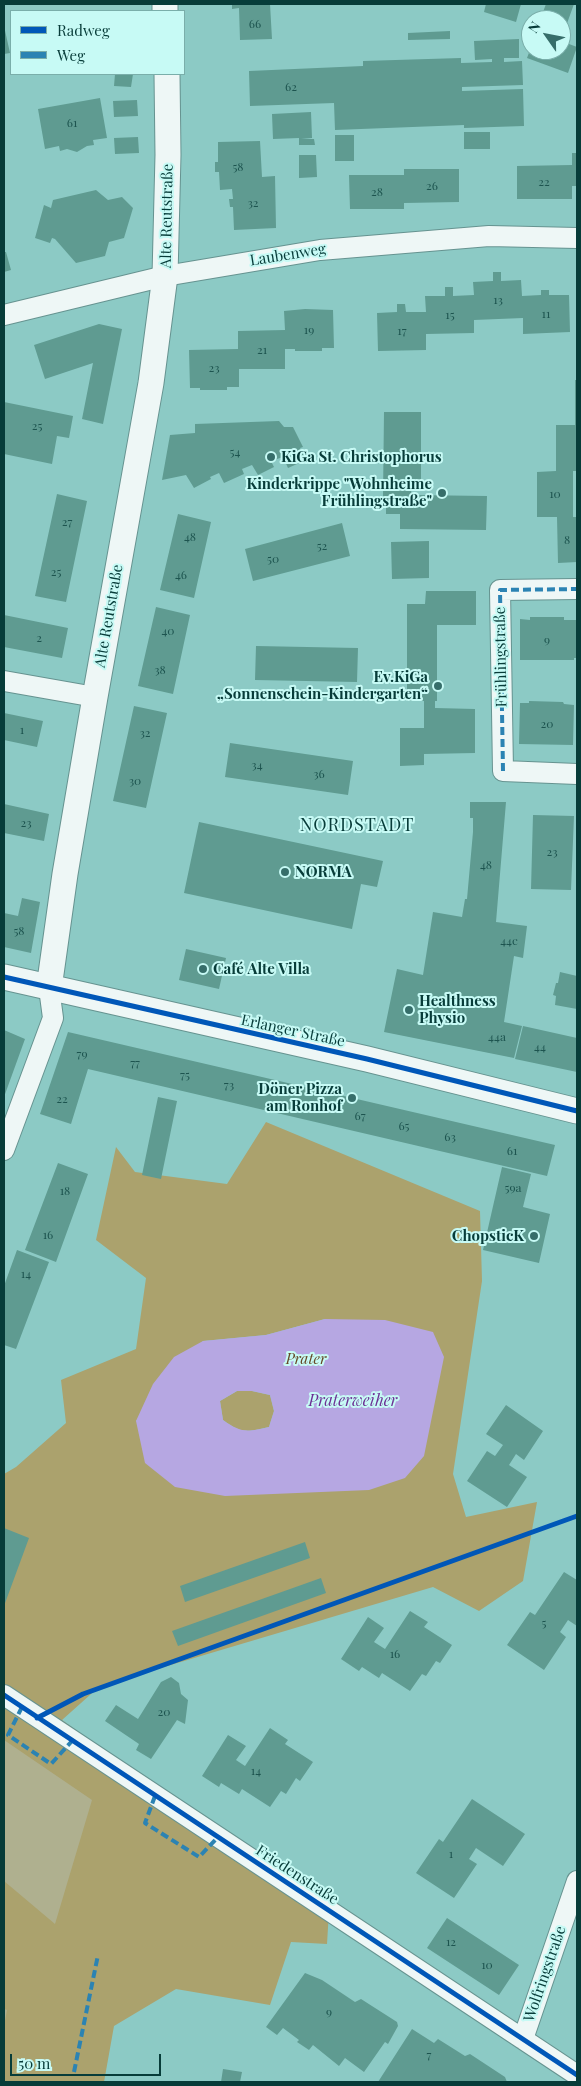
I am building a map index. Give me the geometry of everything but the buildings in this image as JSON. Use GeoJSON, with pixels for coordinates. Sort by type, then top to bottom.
{"type":"FeatureCollection","features":[{"type":"Feature","properties":{"kind":"main road","name":"Alte Reutstraße"},"geometry":{"type":"LineString","coordinates":[[49,988],[65,874],[94,697],[151,383],[165,276],[168,155],[167,75]]}},
{"type":"Feature","properties":{"kind":"main road","name":"Erlanger Straße"},"geometry":{"type":"LineString","coordinates":[[4,977],[367,1059],[577,1111]]}},
{"type":"Feature","properties":{"kind":"street","name":"Laubenweg"},"geometry":{"type":"LineString","coordinates":[[4,315],[165,276],[257,259],[343,247],[489,236],[577,238]]}},
{"type":"Feature","properties":{"kind":"street","name":"Frühlingstraße"},"geometry":{"type":"LineString","coordinates":[[577,589],[500,590],[503,771],[577,774]]}},
{"type":"Feature","properties":{"kind":"street"},"geometry":{"type":"LineString","coordinates":[[4,681],[94,697]]}},
{"type":"Feature","properties":{"kind":"street","name":"Alte Reutstraße"},"geometry":{"type":"LineString","coordinates":[[4,1150],[53,1018],[49,988]]}},
{"type":"Feature","properties":{"kind":"street","name":"Friedenstraße"},"geometry":{"type":"LineString","coordinates":[[4,1695],[577,2075]]}},
{"type":"Feature","properties":{"kind":"street","name":"Wolfringstraße"},"geometry":{"type":"LineString","coordinates":[[523,2039],[577,1881]]}},
{"type":"Feature","properties":{"kind":"green space"},"geometry":{"type":"Polygon","coordinates":[[[4,1721],[98,1784],[81,1955],[4,2082],[4,1721]]]}},
{"type":"Feature","properties":{"kind":"shaded area"},"geometry":{"type":"Polygon","coordinates":[[[266,1122],[480,1211],[482,1281],[453,1474],[466,1517],[537,1502],[523,1581],[479,1611],[433,1587],[100,1686],[62,1720],[329,1911],[327,1944],[291,1942],[270,2005],[176,1989],[114,2026],[104,2082],[4,2082],[4,2026],[7,2010],[4,2009],[4,1881],[55,1924],[92,1800],[4,1740],[4,1474],[16,1467],[66,1423],[61,1380],[136,1349],[146,1278],[96,1240],[116,1147],[135,1172],[227,1184],[266,1122]],[[325,1319],[266,1335],[203,1341],[136,1421],[369,1490],[325,1319]]]}},
{"type":"Feature","properties":{"kind":"shaded area"},"geometry":{"type":"Polygon","coordinates":[[[237,1391],[252,1391],[270,1395],[274,1411],[269,1427],[245,1431],[235,1428],[223,1420],[220,1401],[237,1391]]]}},
{"type":"Feature","properties":{"kind":"water","name":"Praterweiher"},"geometry":{"type":"Polygon","coordinates":[[[325,1319],[385,1320],[433,1332],[444,1357],[424,1456],[405,1478],[369,1490],[225,1496],[175,1487],[145,1463],[136,1421],[153,1384],[174,1357],[203,1341],[266,1335],[325,1319]],[[237,1391],[220,1401],[223,1420],[245,1430],[269,1427],[274,1411],[270,1395],[252,1391],[237,1391]]]}},
{"type":"Feature","properties":{"kind":"marked path"},"geometry":{"type":"LineString","coordinates":[[503,771],[500,590],[577,589]]}},
{"type":"Feature","properties":{"kind":"marked path"},"geometry":{"type":"LineString","coordinates":[[22,1707],[8,1735],[51,1764],[72,1741]]}},
{"type":"Feature","properties":{"kind":"marked path"},"geometry":{"type":"LineString","coordinates":[[155,1796],[145,1823],[199,1857],[218,1837]]}},
{"type":"Feature","properties":{"kind":"marked path"},"geometry":{"type":"LineString","coordinates":[[74,2072],[98,1955]]}},
{"type":"Feature","properties":{"kind":"cycle path"},"geometry":{"type":"LineString","coordinates":[[4,977],[367,1059],[577,1111]]}},
{"type":"Feature","properties":{"kind":"cycle path"},"geometry":{"type":"LineString","coordinates":[[37,1718],[83,1694],[577,1516]]}},
{"type":"Feature","properties":{"kind":"cycle path"},"geometry":{"type":"LineString","coordinates":[[4,1695],[577,2075]]}},
{"type":"Feature","properties":{"kind":"place","name":"KiGa St. Christophorus"},"geometry":{"type":"Point","coordinates":[271,457]}},
{"type":"Feature","properties":{"kind":"place","name":"Kinderkrippe \"Wohnheime Frühlingstraße\""},"geometry":{"type":"Point","coordinates":[442,493]}},
{"type":"Feature","properties":{"kind":"place","name":"Ev.KiGa „Sonnenschein-Kindergarten“"},"geometry":{"type":"Point","coordinates":[438,686]}},
{"type":"Feature","properties":{"kind":"place","name":"NORMA"},"geometry":{"type":"Point","coordinates":[285,872]}},
{"type":"Feature","properties":{"kind":"place","name":"Café Alte Villa"},"geometry":{"type":"Point","coordinates":[203,969]}},
{"type":"Feature","properties":{"kind":"place","name":"Healthness Physio"},"geometry":{"type":"Point","coordinates":[409,1010]}},
{"type":"Feature","properties":{"kind":"place","name":"Döner Pizza am Ronhof"},"geometry":{"type":"Point","coordinates":[352,1098]}},
{"type":"Feature","properties":{"kind":"place","name":"ChopsticK"},"geometry":{"type":"Point","coordinates":[534,1236]}},
{"type":"Feature","properties":{"kind":"district","name":"NORDSTADT"},"geometry":{"type":"Point","coordinates":[357,825]}},
{"type":"Feature","properties":{"kind":"park label","name":"Prater"},"geometry":{"type":"Point","coordinates":[306,1359]}}]}
